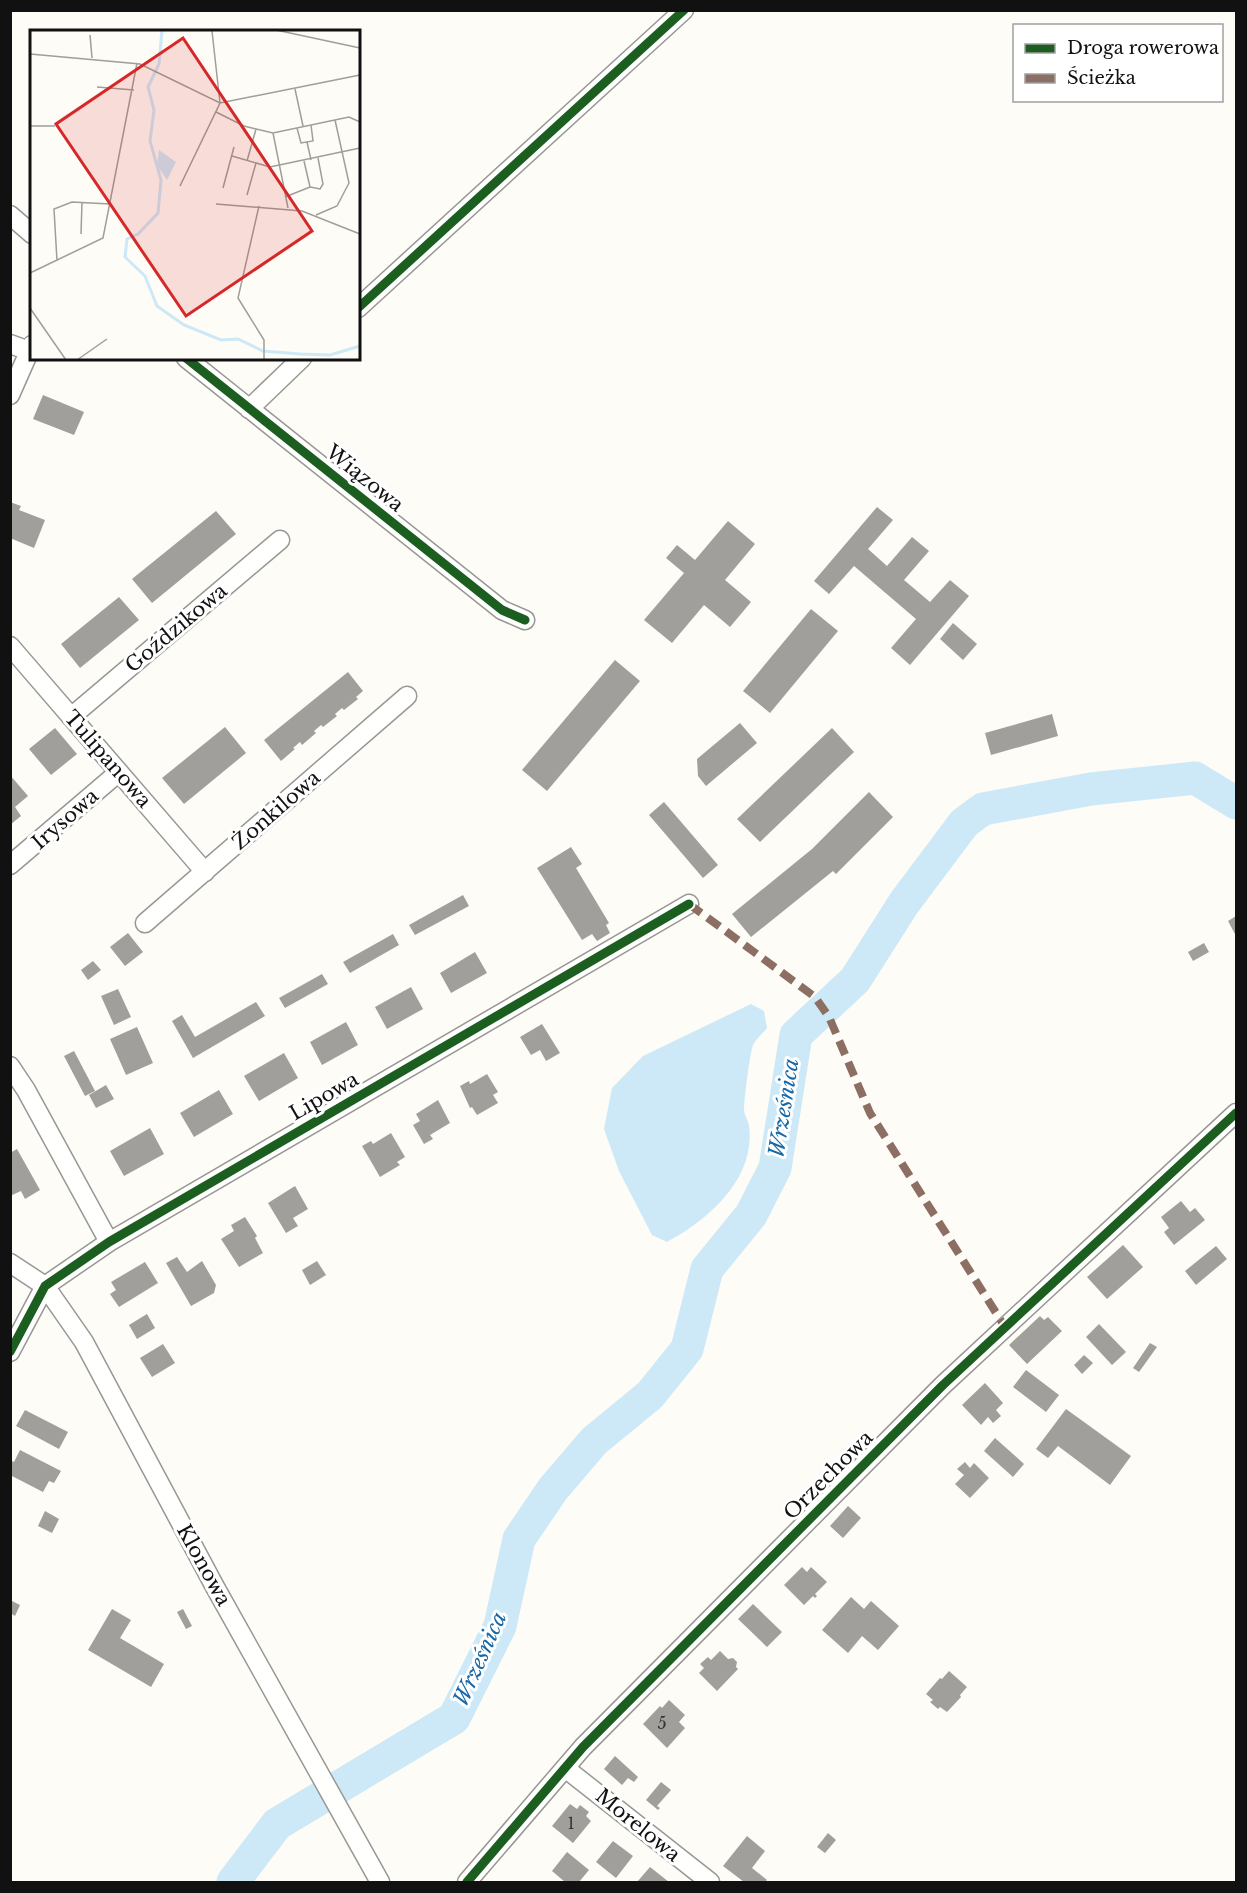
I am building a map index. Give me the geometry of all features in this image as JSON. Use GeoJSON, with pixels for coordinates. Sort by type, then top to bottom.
{"type":"FeatureCollection","features":[{"type":"Feature","properties":{"kind":"street"},"geometry":{"type":"LineString","coordinates":[[360,306],[684,10]]}},
{"type":"Feature","properties":{"kind":"street"},"geometry":{"type":"LineString","coordinates":[[10,215],[30,232]]}},
{"type":"Feature","properties":{"kind":"street"},"geometry":{"type":"LineString","coordinates":[[10,344],[30,348],[10,395]]}},
{"type":"Feature","properties":{"kind":"street","name":"Wiązowa"},"geometry":{"type":"LineString","coordinates":[[188,360],[502,610],[525,620]]}},
{"type":"Feature","properties":{"kind":"street"},"geometry":{"type":"LineString","coordinates":[[249,409],[300,360]]}},
{"type":"Feature","properties":{"kind":"street","name":"Goździkowa"},"geometry":{"type":"LineString","coordinates":[[71,717],[280,540]]}},
{"type":"Feature","properties":{"kind":"street","name":"Tulipanowa"},"geometry":{"type":"LineString","coordinates":[[10,646],[205,872]]}},
{"type":"Feature","properties":{"kind":"street","name":"Żonkilowa"},"geometry":{"type":"LineString","coordinates":[[145,923],[407,696]]}},
{"type":"Feature","properties":{"kind":"street","name":"Irysowa"},"geometry":{"type":"LineString","coordinates":[[10,865],[119,772]]}},
{"type":"Feature","properties":{"kind":"street","name":"Lipowa"},"geometry":{"type":"LineString","coordinates":[[10,1352],[45,1286],[109,1242],[689,904]]}},
{"type":"Feature","properties":{"kind":"street"},"geometry":{"type":"LineString","coordinates":[[10,1066],[26,1090],[109,1242]]}},
{"type":"Feature","properties":{"kind":"street","name":"Orzechowa"},"geometry":{"type":"LineString","coordinates":[[467,1882],[583,1747],[943,1385],[1236,1113]]}},
{"type":"Feature","properties":{"kind":"street","name":"Klonowa"},"geometry":{"type":"LineString","coordinates":[[10,1263],[45,1286],[84,1342],[215,1587],[380,1882]]}},
{"type":"Feature","properties":{"kind":"street","name":"Morelowa"},"geometry":{"type":"LineString","coordinates":[[565,1767],[710,1882]]}},
{"type":"Feature","properties":{"kind":"water"},"geometry":{"type":"Polygon","coordinates":[[[751,1004],[764,1011],[767,1028],[754,1043],[750,1057],[744,1109],[749,1126],[749,1145],[745,1163],[737,1180],[713,1210],[667,1242],[652,1235],[619,1171],[604,1129],[612,1088],[643,1056],[751,1004]]]}},
{"type":"Feature","properties":{"kind":"building"},"geometry":{"type":"Polygon","coordinates":[[[43,395],[84,412],[74,435],[33,419],[43,395]]]}},
{"type":"Feature","properties":{"kind":"building"},"geometry":{"type":"Polygon","coordinates":[[[10,502],[21,506],[19,510],[45,520],[34,548],[10,538],[10,502]]]}},
{"type":"Feature","properties":{"kind":"building"},"geometry":{"type":"Polygon","coordinates":[[[877,507],[893,520],[868,549],[887,566],[912,537],[929,551],[904,580],[930,602],[950,580],[969,596],[910,665],[891,648],[916,619],[854,566],[829,594],[814,581],[877,507]]]}},
{"type":"Feature","properties":{"kind":"building"},"geometry":{"type":"Polygon","coordinates":[[[216,511],[236,534],[152,603],[132,579],[216,511]]]}},
{"type":"Feature","properties":{"kind":"building"},"geometry":{"type":"Polygon","coordinates":[[[728,521],[755,544],[725,580],[751,602],[730,627],[704,605],[672,643],[644,620],[684,573],[666,558],[677,545],[695,560],[728,521]]]}},
{"type":"Feature","properties":{"kind":"building"},"geometry":{"type":"Polygon","coordinates":[[[119,597],[139,620],[80,668],[61,644],[119,597]]]}},
{"type":"Feature","properties":{"kind":"building"},"geometry":{"type":"Polygon","coordinates":[[[811,609],[838,631],[770,713],[743,691],[811,609]]]}},
{"type":"Feature","properties":{"kind":"building"},"geometry":{"type":"Polygon","coordinates":[[[953,623],[977,644],[963,660],[940,639],[953,623]]]}},
{"type":"Feature","properties":{"kind":"building"},"geometry":{"type":"Polygon","coordinates":[[[615,660],[640,681],[547,791],[522,770],[615,660]]]}},
{"type":"Feature","properties":{"kind":"building"},"geometry":{"type":"Polygon","coordinates":[[[348,672],[363,691],[356,697],[358,699],[344,710],[342,708],[335,714],[337,716],[323,727],[321,725],[314,731],[316,733],[302,745],[300,742],[281,761],[264,740],[348,672]]]}},
{"type":"Feature","properties":{"kind":"building"},"geometry":{"type":"Polygon","coordinates":[[[1052,714],[1058,736],[991,755],[985,733],[1052,714]]]}},
{"type":"Feature","properties":{"kind":"building"},"geometry":{"type":"Polygon","coordinates":[[[740,723],[757,743],[706,786],[698,776],[697,759],[740,723]]]}},
{"type":"Feature","properties":{"kind":"building"},"geometry":{"type":"Polygon","coordinates":[[[225,727],[246,753],[184,804],[162,778],[225,727]]]}},
{"type":"Feature","properties":{"kind":"building"},"geometry":{"type":"Polygon","coordinates":[[[55,728],[77,754],[51,775],[29,749],[55,728]]]}},
{"type":"Feature","properties":{"kind":"building"},"geometry":{"type":"Polygon","coordinates":[[[832,728],[854,752],[760,842],[737,819],[832,728]]]}},
{"type":"Feature","properties":{"kind":"building"},"geometry":{"type":"Polygon","coordinates":[[[10,775],[28,796],[15,807],[21,816],[10,825],[10,775]]]}},
{"type":"Feature","properties":{"kind":"building"},"geometry":{"type":"Polygon","coordinates":[[[869,792],[893,817],[836,874],[833,871],[751,937],[732,914],[812,849],[869,792]]]}},
{"type":"Feature","properties":{"kind":"building"},"geometry":{"type":"Polygon","coordinates":[[[664,802],[718,865],[703,878],[649,815],[664,802]]]}},
{"type":"Feature","properties":{"kind":"building"},"geometry":{"type":"Polygon","coordinates":[[[571,847],[582,864],[576,868],[609,923],[606,925],[610,933],[597,941],[592,934],[582,940],[537,868],[571,847]]]}},
{"type":"Feature","properties":{"kind":"building"},"geometry":{"type":"Polygon","coordinates":[[[463,895],[469,906],[415,935],[409,925],[463,895]]]}},
{"type":"Feature","properties":{"kind":"building"},"geometry":{"type":"Polygon","coordinates":[[[1236,916],[1236,936],[1228,921],[1236,916]]]}},
{"type":"Feature","properties":{"kind":"building"},"geometry":{"type":"Polygon","coordinates":[[[128,933],[143,952],[125,966],[110,947],[128,933]]]}},
{"type":"Feature","properties":{"kind":"building"},"geometry":{"type":"Polygon","coordinates":[[[393,934],[399,945],[350,973],[343,962],[393,934]]]}},
{"type":"Feature","properties":{"kind":"building"},"geometry":{"type":"Polygon","coordinates":[[[1204,943],[1209,952],[1193,961],[1188,952],[1204,943]]]}},
{"type":"Feature","properties":{"kind":"building"},"geometry":{"type":"Polygon","coordinates":[[[475,952],[487,973],[451,993],[440,973],[475,952]]]}},
{"type":"Feature","properties":{"kind":"building"},"geometry":{"type":"Polygon","coordinates":[[[93,961],[101,970],[88,980],[81,970],[93,961]]]}},
{"type":"Feature","properties":{"kind":"building"},"geometry":{"type":"Polygon","coordinates":[[[322,974],[328,984],[285,1008],[279,998],[322,974]]]}},
{"type":"Feature","properties":{"kind":"building"},"geometry":{"type":"Polygon","coordinates":[[[411,987],[423,1009],[387,1029],[375,1007],[411,987]]]}},
{"type":"Feature","properties":{"kind":"building"},"geometry":{"type":"Polygon","coordinates":[[[118,989],[131,1017],[114,1025],[101,996],[118,989]]]}},
{"type":"Feature","properties":{"kind":"building"},"geometry":{"type":"Polygon","coordinates":[[[256,1002],[265,1016],[193,1058],[172,1021],[182,1015],[195,1037],[256,1002]]]}},
{"type":"Feature","properties":{"kind":"building"},"geometry":{"type":"Polygon","coordinates":[[[346,1022],[358,1045],[322,1065],[310,1042],[346,1022]]]}},
{"type":"Feature","properties":{"kind":"building"},"geometry":{"type":"Polygon","coordinates":[[[542,1024],[560,1053],[546,1061],[540,1050],[531,1055],[520,1037],[542,1024]]]}},
{"type":"Feature","properties":{"kind":"building"},"geometry":{"type":"Polygon","coordinates":[[[137,1027],[153,1063],[126,1075],[110,1039],[137,1027]]]}},
{"type":"Feature","properties":{"kind":"building"},"geometry":{"type":"Polygon","coordinates":[[[74,1051],[95,1091],[85,1096],[64,1056],[74,1051]]]}},
{"type":"Feature","properties":{"kind":"building"},"geometry":{"type":"Polygon","coordinates":[[[284,1053],[298,1078],[259,1101],[244,1076],[284,1053]]]}},
{"type":"Feature","properties":{"kind":"building"},"geometry":{"type":"Polygon","coordinates":[[[487,1074],[498,1092],[493,1095],[498,1103],[477,1115],[472,1107],[470,1108],[460,1086],[469,1081],[470,1084],[487,1074]]]}},
{"type":"Feature","properties":{"kind":"building"},"geometry":{"type":"Polygon","coordinates":[[[106,1085],[114,1099],[96,1108],[89,1095],[106,1085]]]}},
{"type":"Feature","properties":{"kind":"building"},"geometry":{"type":"Polygon","coordinates":[[[219,1090],[233,1114],[194,1137],[180,1113],[219,1090]]]}},
{"type":"Feature","properties":{"kind":"building"},"geometry":{"type":"Polygon","coordinates":[[[438,1100],[450,1123],[430,1135],[433,1139],[424,1144],[413,1125],[420,1121],[416,1114],[438,1100]]]}},
{"type":"Feature","properties":{"kind":"building"},"geometry":{"type":"Polygon","coordinates":[[[150,1128],[164,1154],[124,1176],[110,1151],[150,1128]]]}},
{"type":"Feature","properties":{"kind":"building"},"geometry":{"type":"Polygon","coordinates":[[[391,1133],[405,1157],[397,1162],[400,1165],[380,1177],[362,1146],[371,1141],[373,1144],[391,1133]]]}},
{"type":"Feature","properties":{"kind":"building"},"geometry":{"type":"Polygon","coordinates":[[[17,1149],[40,1190],[25,1199],[21,1191],[10,1196],[10,1153],[17,1149]]]}},
{"type":"Feature","properties":{"kind":"building"},"geometry":{"type":"Polygon","coordinates":[[[295,1186],[308,1209],[293,1218],[298,1226],[286,1233],[268,1203],[295,1186]]]}},
{"type":"Feature","properties":{"kind":"building"},"geometry":{"type":"Polygon","coordinates":[[[1181,1201],[1190,1212],[1195,1208],[1205,1220],[1174,1245],[1164,1232],[1169,1228],[1161,1217],[1181,1201]]]}},
{"type":"Feature","properties":{"kind":"building"},"geometry":{"type":"Polygon","coordinates":[[[245,1217],[257,1236],[255,1238],[263,1253],[239,1267],[221,1239],[234,1231],[231,1225],[245,1217]]]}},
{"type":"Feature","properties":{"kind":"building"},"geometry":{"type":"Polygon","coordinates":[[[1123,1245],[1143,1267],[1107,1299],[1087,1277],[1123,1245]]]}},
{"type":"Feature","properties":{"kind":"building"},"geometry":{"type":"Polygon","coordinates":[[[1216,1246],[1227,1259],[1196,1285],[1185,1271],[1216,1246]]]}},
{"type":"Feature","properties":{"kind":"building"},"geometry":{"type":"Polygon","coordinates":[[[177,1257],[187,1272],[202,1261],[216,1285],[214,1293],[191,1306],[166,1263],[177,1257]]]}},
{"type":"Feature","properties":{"kind":"building"},"geometry":{"type":"Polygon","coordinates":[[[317,1261],[326,1275],[310,1285],[302,1270],[317,1261]]]}},
{"type":"Feature","properties":{"kind":"building"},"geometry":{"type":"Polygon","coordinates":[[[145,1262],[158,1283],[119,1307],[110,1294],[116,1290],[111,1282],[145,1262]]]}},
{"type":"Feature","properties":{"kind":"building"},"geometry":{"type":"Polygon","coordinates":[[[147,1314],[155,1328],[137,1339],[129,1325],[147,1314]]]}},
{"type":"Feature","properties":{"kind":"building"},"geometry":{"type":"Polygon","coordinates":[[[1040,1316],[1044,1320],[1048,1317],[1062,1331],[1027,1364],[1009,1345],[1040,1316]]]}},
{"type":"Feature","properties":{"kind":"building"},"geometry":{"type":"Polygon","coordinates":[[[1099,1324],[1126,1352],[1112,1365],[1086,1337],[1099,1324]]]}},
{"type":"Feature","properties":{"kind":"building"},"geometry":{"type":"Polygon","coordinates":[[[1150,1343],[1157,1347],[1139,1372],[1133,1368],[1150,1343]]]}},
{"type":"Feature","properties":{"kind":"building"},"geometry":{"type":"Polygon","coordinates":[[[163,1344],[175,1363],[152,1377],[140,1358],[163,1344]]]}},
{"type":"Feature","properties":{"kind":"building"},"geometry":{"type":"Polygon","coordinates":[[[1084,1355],[1093,1363],[1082,1374],[1074,1365],[1084,1355]]]}},
{"type":"Feature","properties":{"kind":"building"},"geometry":{"type":"Polygon","coordinates":[[[1026,1370],[1059,1395],[1046,1412],[1013,1387],[1026,1370]]]}},
{"type":"Feature","properties":{"kind":"building"},"geometry":{"type":"Polygon","coordinates":[[[985,1383],[1003,1403],[996,1410],[1001,1416],[993,1423],[988,1417],[981,1425],[962,1405],[985,1383]]]}},
{"type":"Feature","properties":{"kind":"building"},"geometry":{"type":"Polygon","coordinates":[[[1066,1409],[1131,1456],[1110,1485],[1058,1446],[1048,1458],[1036,1449],[1066,1409]]]}},
{"type":"Feature","properties":{"kind":"building"},"geometry":{"type":"Polygon","coordinates":[[[25,1410],[68,1432],[59,1449],[16,1426],[25,1410]]]}},
{"type":"Feature","properties":{"kind":"building"},"geometry":{"type":"Polygon","coordinates":[[[995,1438],[1024,1464],[1013,1477],[984,1451],[995,1438]]]}},
{"type":"Feature","properties":{"kind":"building"},"geometry":{"type":"Polygon","coordinates":[[[20,1450],[61,1471],[54,1483],[49,1481],[43,1492],[10,1475],[10,1460],[14,1462],[20,1450]]]}},
{"type":"Feature","properties":{"kind":"building"},"geometry":{"type":"Polygon","coordinates":[[[965,1462],[970,1468],[974,1463],[989,1478],[970,1498],[955,1484],[964,1475],[957,1469],[965,1462]]]}},
{"type":"Feature","properties":{"kind":"building"},"geometry":{"type":"Polygon","coordinates":[[[848,1506],[861,1518],[843,1538],[830,1526],[848,1506]]]}},
{"type":"Feature","properties":{"kind":"building"},"geometry":{"type":"Polygon","coordinates":[[[45,1511],[59,1519],[52,1533],[38,1526],[45,1511]]]}},
{"type":"Feature","properties":{"kind":"building"},"geometry":{"type":"Polygon","coordinates":[[[802,1567],[807,1572],[811,1567],[827,1582],[815,1594],[817,1596],[815,1598],[813,1596],[804,1605],[784,1585],[802,1567]]]}},
{"type":"Feature","properties":{"kind":"building"},"geometry":{"type":"Polygon","coordinates":[[[851,1597],[864,1609],[871,1601],[899,1626],[878,1650],[862,1636],[848,1653],[822,1630],[851,1597]]]}},
{"type":"Feature","properties":{"kind":"building"},"geometry":{"type":"Polygon","coordinates":[[[10,1600],[20,1605],[15,1616],[10,1613],[10,1600]]]}},
{"type":"Feature","properties":{"kind":"building"},"geometry":{"type":"Polygon","coordinates":[[[753,1604],[782,1632],[767,1647],[738,1619],[753,1604]]]}},
{"type":"Feature","properties":{"kind":"building"},"geometry":{"type":"Polygon","coordinates":[[[112,1609],[131,1620],[120,1638],[164,1664],[151,1687],[88,1650],[112,1609]]]}},
{"type":"Feature","properties":{"kind":"building"},"geometry":{"type":"Polygon","coordinates":[[[183,1609],[192,1626],[186,1629],[177,1612],[183,1609]]]}},
{"type":"Feature","properties":{"kind":"building"},"geometry":{"type":"Polygon","coordinates":[[[720,1651],[728,1659],[733,1658],[737,1662],[738,1669],[717,1691],[699,1673],[704,1668],[700,1664],[708,1657],[711,1660],[720,1651]]]}},
{"type":"Feature","properties":{"kind":"building"},"geometry":{"type":"Polygon","coordinates":[[[949,1671],[967,1687],[947,1712],[940,1707],[938,1709],[930,1702],[933,1700],[926,1694],[949,1671]]]}},
{"type":"Feature","properties":{"kind":"building"},"geometry":{"type":"Polygon","coordinates":[[[669,1700],[685,1715],[679,1722],[685,1728],[667,1748],[643,1724],[669,1700]]]}},
{"type":"Feature","properties":{"kind":"building"},"geometry":{"type":"Polygon","coordinates":[[[615,1756],[638,1777],[634,1782],[628,1778],[622,1785],[604,1769],[615,1756]]]}},
{"type":"Feature","properties":{"kind":"building"},"geometry":{"type":"Polygon","coordinates":[[[661,1782],[671,1790],[657,1806],[660,1808],[658,1810],[646,1800],[661,1782]]]}},
{"type":"Feature","properties":{"kind":"building"},"geometry":{"type":"Polygon","coordinates":[[[570,1804],[577,1809],[580,1805],[589,1812],[586,1816],[591,1821],[573,1843],[552,1826],[570,1804]]]}},
{"type":"Feature","properties":{"kind":"building"},"geometry":{"type":"Polygon","coordinates":[[[828,1833],[836,1840],[825,1853],[817,1847],[828,1833]]]}},
{"type":"Feature","properties":{"kind":"building"},"geometry":{"type":"Polygon","coordinates":[[[747,1836],[765,1851],[752,1868],[767,1880],[765,1882],[744,1882],[723,1866],[747,1836]]]}},
{"type":"Feature","properties":{"kind":"building"},"geometry":{"type":"Polygon","coordinates":[[[613,1841],[633,1856],[616,1878],[596,1862],[613,1841]]]}},
{"type":"Feature","properties":{"kind":"building"},"geometry":{"type":"Polygon","coordinates":[[[567,1852],[589,1870],[579,1882],[565,1882],[552,1871],[567,1852]]]}},
{"type":"Feature","properties":{"kind":"building"},"geometry":{"type":"Polygon","coordinates":[[[650,1867],[669,1882],[637,1882],[650,1867]]]}},
{"type":"Feature","properties":{"kind":"waterway","name":"Wrześnica"},"geometry":{"type":"LineString","coordinates":[[233,1882],[277,1824],[454,1718],[500,1626],[519,1539],[553,1489],[594,1441],[650,1395],[687,1349],[707,1269],[751,1215],[775,1168],[796,1035],[855,980],[904,903],[964,823],[983,809],[1091,789],[1195,778],[1236,803]]}},
{"type":"Feature","properties":{"kind":"marked path"},"geometry":{"type":"LineString","coordinates":[[689,904],[815,997],[829,1017],[870,1113],[1005,1327]]}},
{"type":"Feature","properties":{"kind":"cycle path"},"geometry":{"type":"LineString","coordinates":[[360,306],[684,10]]}},
{"type":"Feature","properties":{"kind":"cycle path"},"geometry":{"type":"LineString","coordinates":[[189,360],[502,610],[525,620]]}},
{"type":"Feature","properties":{"kind":"cycle path"},"geometry":{"type":"LineString","coordinates":[[10,1352],[45,1286],[109,1242],[689,904]]}},
{"type":"Feature","properties":{"kind":"cycle path"},"geometry":{"type":"LineString","coordinates":[[467,1882],[583,1747],[943,1385],[1236,1113]]}}]}
